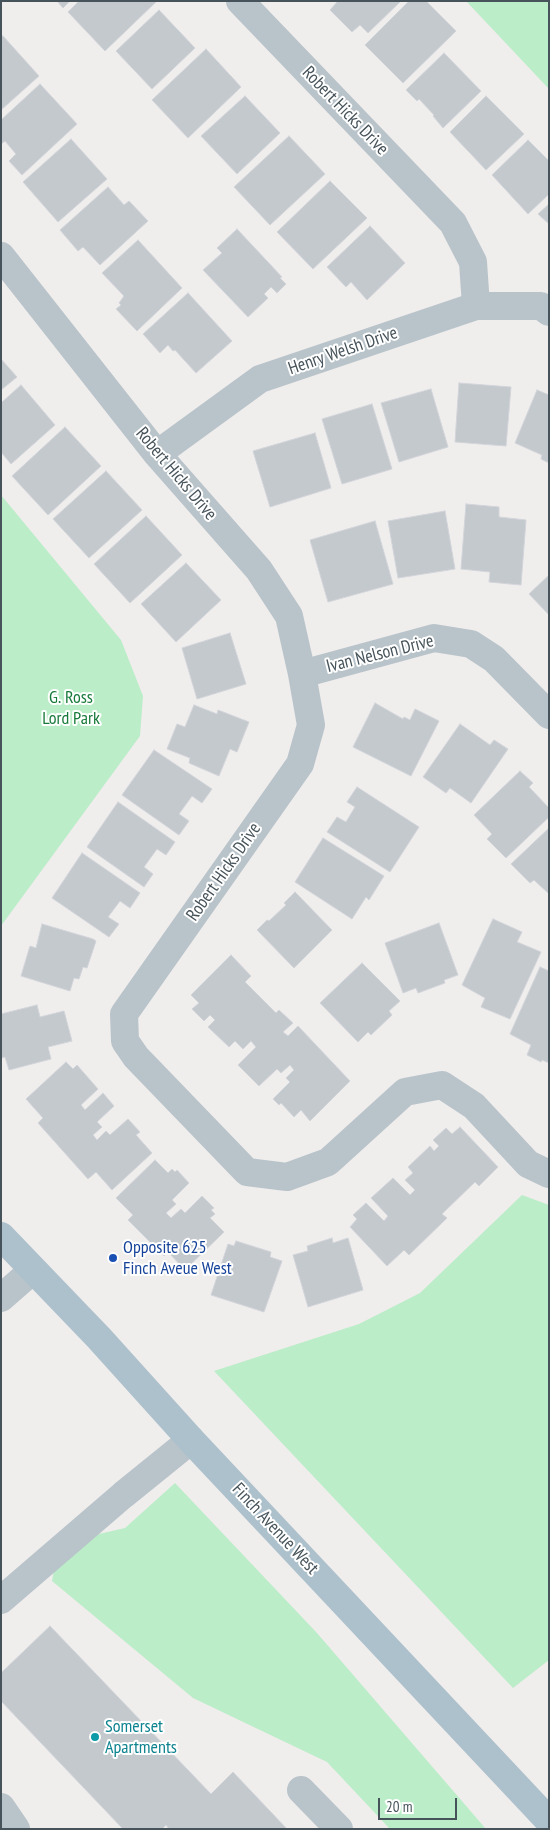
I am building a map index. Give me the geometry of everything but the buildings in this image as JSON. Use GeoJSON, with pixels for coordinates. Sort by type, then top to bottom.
{"type":"FeatureCollection","features":[{"type":"Feature","properties":{"kind":"main road","name":"Finch Avenue West"},"geometry":{"type":"LineString","coordinates":[[1,1236],[99,1338],[191,1440],[549,1821]]}},
{"type":"Feature","properties":{"kind":"street","name":"Robert Hicks Drive"},"geometry":{"type":"LineString","coordinates":[[240,1],[453,223],[472,262],[476,306]]}},
{"type":"Feature","properties":{"kind":"street","name":"Robert Hicks Drive"},"geometry":{"type":"LineString","coordinates":[[1,256],[157,454],[259,570],[289,616],[302,674],[310,725],[300,764],[124,1014],[126,1041],[136,1057],[247,1172],[287,1177],[328,1162],[405,1092],[442,1085],[474,1106],[528,1164],[549,1174]]}},
{"type":"Feature","properties":{"kind":"street","name":"Henry Welsh Drive"},"geometry":{"type":"LineString","coordinates":[[157,454],[260,379],[476,306],[541,306],[549,312]]}},
{"type":"Feature","properties":{"kind":"street","name":"Ivan Nelson Drive"},"geometry":{"type":"LineString","coordinates":[[302,674],[434,638],[471,644],[494,659],[549,715]]}},
{"type":"Feature","properties":{"kind":"street"},"geometry":{"type":"LineString","coordinates":[[1,1298],[33,1270]]}},
{"type":"Feature","properties":{"kind":"street"},"geometry":{"type":"LineString","coordinates":[[1,1600],[123,1495],[191,1440]]}},
{"type":"Feature","properties":{"kind":"street"},"geometry":{"type":"LineString","coordinates":[[301,1790],[339,1829]]}},
{"type":"Feature","properties":{"kind":"street"},"geometry":{"type":"LineString","coordinates":[[1,1807],[16,1829]]}},
{"type":"Feature","properties":{"kind":"green space"},"geometry":{"type":"Polygon","coordinates":[[[466,1],[549,1],[549,89],[466,1]]]}},
{"type":"Feature","properties":{"kind":"green space","name":"G. Ross Lord Park"},"geometry":{"type":"Polygon","coordinates":[[[1,495],[121,640],[143,696],[140,736],[1,926],[1,495]]]}},
{"type":"Feature","properties":{"kind":"green space"},"geometry":{"type":"Polygon","coordinates":[[[522,1195],[549,1205],[549,1660],[513,1688],[214,1371],[359,1324],[420,1293],[522,1195]]]}},
{"type":"Feature","properties":{"kind":"green space"},"geometry":{"type":"Polygon","coordinates":[[[175,1483],[317,1633],[486,1829],[390,1829],[327,1762],[193,1698],[52,1581],[56,1558],[86,1537],[125,1528],[175,1483]]]}},
{"type":"Feature","properties":{"kind":"place","name":"Opposite 625 Finch Aveue West"},"geometry":{"type":"Point","coordinates":[113,1258]}},
{"type":"Feature","properties":{"kind":"place","name":"Somerset Apartments"},"geometry":{"type":"Point","coordinates":[95,1737]}}]}
